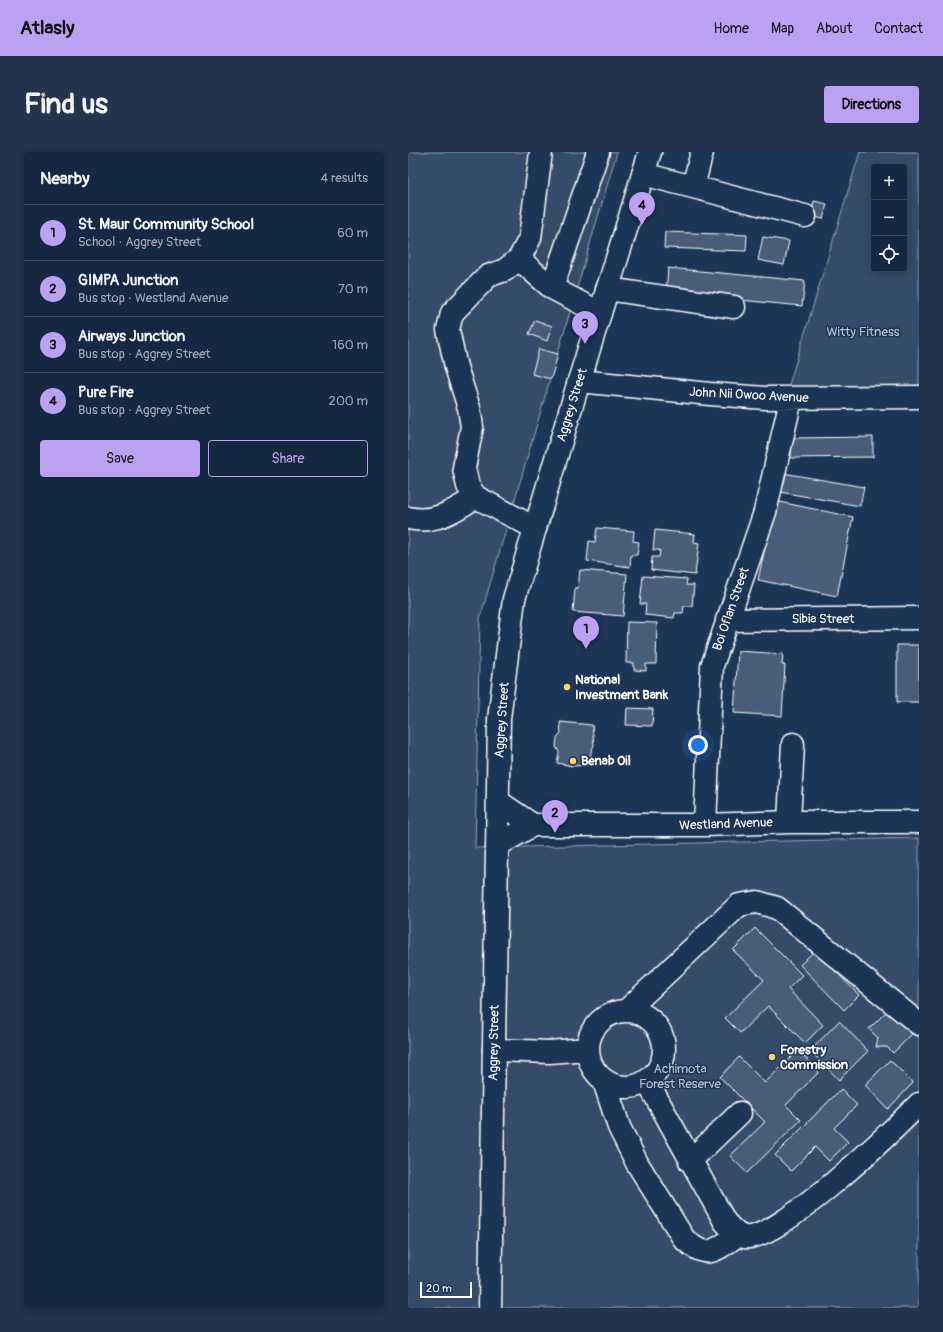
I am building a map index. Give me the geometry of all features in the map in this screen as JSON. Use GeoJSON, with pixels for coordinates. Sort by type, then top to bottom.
{"type":"FeatureCollection","features":[{"type":"Feature","properties":{"kind":"street"},"geometry":{"type":"LineString","coordinates":[[535,528],[476,497],[468,486],[464,468],[472,427],[469,408],[456,367],[448,330],[452,313],[488,276],[505,270],[519,259],[530,238],[542,152]]}},
{"type":"Feature","properties":{"kind":"street"},"geometry":{"type":"LineString","coordinates":[[552,288],[598,152]]}},
{"type":"Feature","properties":{"kind":"street","name":"Aggrey Street"},"geometry":{"type":"LineString","coordinates":[[490,1308],[499,802],[499,719],[514,599],[579,380],[650,152]]}},
{"type":"Feature","properties":{"kind":"street"},"geometry":{"type":"LineString","coordinates":[[693,187],[702,152]]}},
{"type":"Feature","properties":{"kind":"street"},"geometry":{"type":"LineString","coordinates":[[643,174],[805,216]]}},
{"type":"Feature","properties":{"kind":"street"},"geometry":{"type":"LineString","coordinates":[[519,259],[552,288],[600,313]]}},
{"type":"Feature","properties":{"kind":"street"},"geometry":{"type":"LineString","coordinates":[[607,289],[734,307]]}},
{"type":"Feature","properties":{"kind":"street","name":"John Nii Owoo Avenue"},"geometry":{"type":"LineString","coordinates":[[579,380],[710,394],[791,399],[919,397]]}},
{"type":"Feature","properties":{"kind":"street","name":"Boi Oflan Street"},"geometry":{"type":"LineString","coordinates":[[705,825],[712,666],[765,512],[791,399]]}},
{"type":"Feature","properties":{"kind":"street"},"geometry":{"type":"LineString","coordinates":[[408,518],[427,520],[441,517],[476,497]]}},
{"type":"Feature","properties":{"kind":"street","name":"Sibia Street"},"geometry":{"type":"LineString","coordinates":[[727,620],[919,618]]}},
{"type":"Feature","properties":{"kind":"street"},"geometry":{"type":"LineString","coordinates":[[789,822],[793,744]]}},
{"type":"Feature","properties":{"kind":"street"},"geometry":{"type":"LineString","coordinates":[[499,802],[533,825]]}},
{"type":"Feature","properties":{"kind":"street","name":"Westland Avenue"},"geometry":{"type":"LineString","coordinates":[[498,845],[533,825],[705,825],[789,822],[919,822]]}},
{"type":"Feature","properties":{"kind":"street"},"geometry":{"type":"LineString","coordinates":[[626,1011],[739,905],[757,902],[777,908],[919,1024]]}},
{"type":"Feature","properties":{"kind":"street"},"geometry":{"type":"LineString","coordinates":[[626,1011],[640,1014],[651,1021],[660,1032],[664,1045],[663,1058],[657,1071],[647,1081],[633,1087],[618,1087],[604,1081],[595,1072],[587,1049],[590,1034],[599,1022],[611,1014],[626,1011]]}},
{"type":"Feature","properties":{"kind":"street"},"geometry":{"type":"LineString","coordinates":[[494,1050],[549,1052],[587,1049]]}},
{"type":"Feature","properties":{"kind":"street"},"geometry":{"type":"LineString","coordinates":[[604,1081],[619,1127],[637,1163],[684,1239],[694,1248],[702,1252],[714,1251],[738,1235]]}},
{"type":"Feature","properties":{"kind":"street"},"geometry":{"type":"LineString","coordinates":[[647,1081],[725,1222],[738,1235],[744,1237],[760,1235],[815,1198],[880,1143],[919,1104]]}},
{"type":"Feature","properties":{"kind":"street"},"geometry":{"type":"LineString","coordinates":[[690,1161],[740,1113]]}},
{"type":"Feature","properties":{"kind":"green space","name":"Achimota Forest Reserve"},"geometry":{"type":"Polygon","coordinates":[[[408,152],[617,152],[480,618],[475,848],[919,838],[919,1308],[408,1308],[408,152]]]}},
{"type":"Feature","properties":{"kind":"green space","name":"Witty Fitness"},"geometry":{"type":"Polygon","coordinates":[[[860,152],[919,152],[919,387],[788,388],[860,152]]]}},
{"type":"Feature","properties":{"kind":"building"},"geometry":{"type":"Polygon","coordinates":[[[814,201],[827,204],[823,219],[811,216],[814,201]]]}},
{"type":"Feature","properties":{"kind":"building"},"geometry":{"type":"Polygon","coordinates":[[[665,232],[747,235],[746,251],[664,248],[665,232]]]}},
{"type":"Feature","properties":{"kind":"building"},"geometry":{"type":"Polygon","coordinates":[[[763,237],[789,241],[784,265],[758,260],[763,237]]]}},
{"type":"Feature","properties":{"kind":"building"},"geometry":{"type":"Polygon","coordinates":[[[668,268],[805,281],[802,306],[666,293],[668,268]]]}},
{"type":"Feature","properties":{"kind":"building"},"geometry":{"type":"Polygon","coordinates":[[[535,320],[552,326],[547,341],[529,334],[535,320]]]}},
{"type":"Feature","properties":{"kind":"building"},"geometry":{"type":"Polygon","coordinates":[[[539,349],[558,354],[551,379],[532,374],[539,349]]]}},
{"type":"Feature","properties":{"kind":"building"},"geometry":{"type":"Polygon","coordinates":[[[873,437],[873,457],[791,458],[791,438],[873,437]]]}},
{"type":"Feature","properties":{"kind":"building"},"geometry":{"type":"Polygon","coordinates":[[[783,473],[864,487],[860,506],[780,492],[783,473]]]}},
{"type":"Feature","properties":{"kind":"building"},"geometry":{"type":"Polygon","coordinates":[[[775,501],[853,517],[837,596],[758,580],[775,501]]]}},
{"type":"Feature","properties":{"kind":"building"},"geometry":{"type":"Polygon","coordinates":[[[597,528],[634,531],[633,541],[639,542],[637,555],[631,555],[630,567],[587,561],[589,541],[595,542],[597,528]]]}},
{"type":"Feature","properties":{"kind":"building"},"geometry":{"type":"Polygon","coordinates":[[[655,530],[695,534],[694,542],[699,543],[695,575],[651,570],[652,557],[659,557],[660,550],[653,550],[655,530]]]}},
{"type":"Feature","properties":{"kind":"building"},"geometry":{"type":"Polygon","coordinates":[[[580,570],[627,574],[623,616],[573,612],[575,588],[578,588],[580,570]]]}},
{"type":"Feature","properties":{"kind":"building"},"geometry":{"type":"Polygon","coordinates":[[[643,576],[687,579],[686,585],[694,585],[692,606],[684,606],[683,613],[675,613],[674,618],[645,615],[646,604],[640,604],[643,576]]]}},
{"type":"Feature","properties":{"kind":"building"},"geometry":{"type":"Polygon","coordinates":[[[627,622],[657,623],[656,664],[646,664],[646,671],[634,670],[634,663],[626,663],[627,622]]]}},
{"type":"Feature","properties":{"kind":"building"},"geometry":{"type":"Polygon","coordinates":[[[897,645],[919,645],[919,702],[897,702],[897,645]]]}},
{"type":"Feature","properties":{"kind":"building"},"geometry":{"type":"Polygon","coordinates":[[[738,651],[783,654],[782,665],[785,665],[782,716],[734,713],[738,651]]]}},
{"type":"Feature","properties":{"kind":"building"},"geometry":{"type":"Polygon","coordinates":[[[627,708],[653,709],[652,726],[626,725],[627,708]]]}},
{"type":"Feature","properties":{"kind":"building"},"geometry":{"type":"Polygon","coordinates":[[[560,722],[592,725],[594,745],[591,752],[590,765],[572,766],[557,763],[559,752],[556,747],[557,737],[561,733],[560,722]]]}},
{"type":"Feature","properties":{"kind":"building"},"geometry":{"type":"Polygon","coordinates":[[[755,928],[802,975],[788,989],[823,1025],[805,1043],[768,1006],[740,1033],[725,1018],[764,980],[733,950],[755,928]]]}},
{"type":"Feature","properties":{"kind":"building"},"geometry":{"type":"Polygon","coordinates":[[[815,950],[859,995],[844,1010],[800,965],[815,950]]]}},
{"type":"Feature","properties":{"kind":"building"},"geometry":{"type":"Polygon","coordinates":[[[890,1008],[914,1032],[893,1053],[887,1047],[876,1047],[878,1038],[869,1029],[890,1008]]]}},
{"type":"Feature","properties":{"kind":"building"},"geometry":{"type":"Polygon","coordinates":[[[839,1021],[868,1051],[839,1080],[810,1051],[839,1021]]]}},
{"type":"Feature","properties":{"kind":"building"},"geometry":{"type":"Polygon","coordinates":[[[798,1050],[819,1072],[786,1105],[801,1120],[747,1173],[730,1156],[765,1122],[720,1077],[739,1057],[765,1083],[798,1050]]]}},
{"type":"Feature","properties":{"kind":"building"},"geometry":{"type":"Polygon","coordinates":[[[890,1060],[913,1083],[888,1109],[865,1085],[890,1060]]]}},
{"type":"Feature","properties":{"kind":"building"},"geometry":{"type":"Polygon","coordinates":[[[841,1089],[857,1105],[834,1128],[848,1142],[829,1161],[815,1147],[791,1171],[775,1155],[841,1089]]]}},
{"type":"Feature","properties":{"kind":"place","name":"Pure Fire"},"geometry":{"type":"Point","coordinates":[642,225]}},
{"type":"Feature","properties":{"kind":"place","name":"Airways Junction"},"geometry":{"type":"Point","coordinates":[585,344]}},
{"type":"Feature","properties":{"kind":"place","name":"St. Maur Community School"},"geometry":{"type":"Point","coordinates":[586,649]}},
{"type":"Feature","properties":{"kind":"place","name":"National Investment Bank"},"geometry":{"type":"Point","coordinates":[567,687]}},
{"type":"Feature","properties":{"kind":"place","name":"Benab Oil"},"geometry":{"type":"Point","coordinates":[573,761]}},
{"type":"Feature","properties":{"kind":"place","name":"GIMPA Junction"},"geometry":{"type":"Point","coordinates":[555,833]}},
{"type":"Feature","properties":{"kind":"place","name":"Forestry Commission"},"geometry":{"type":"Point","coordinates":[772,1057]}}]}
